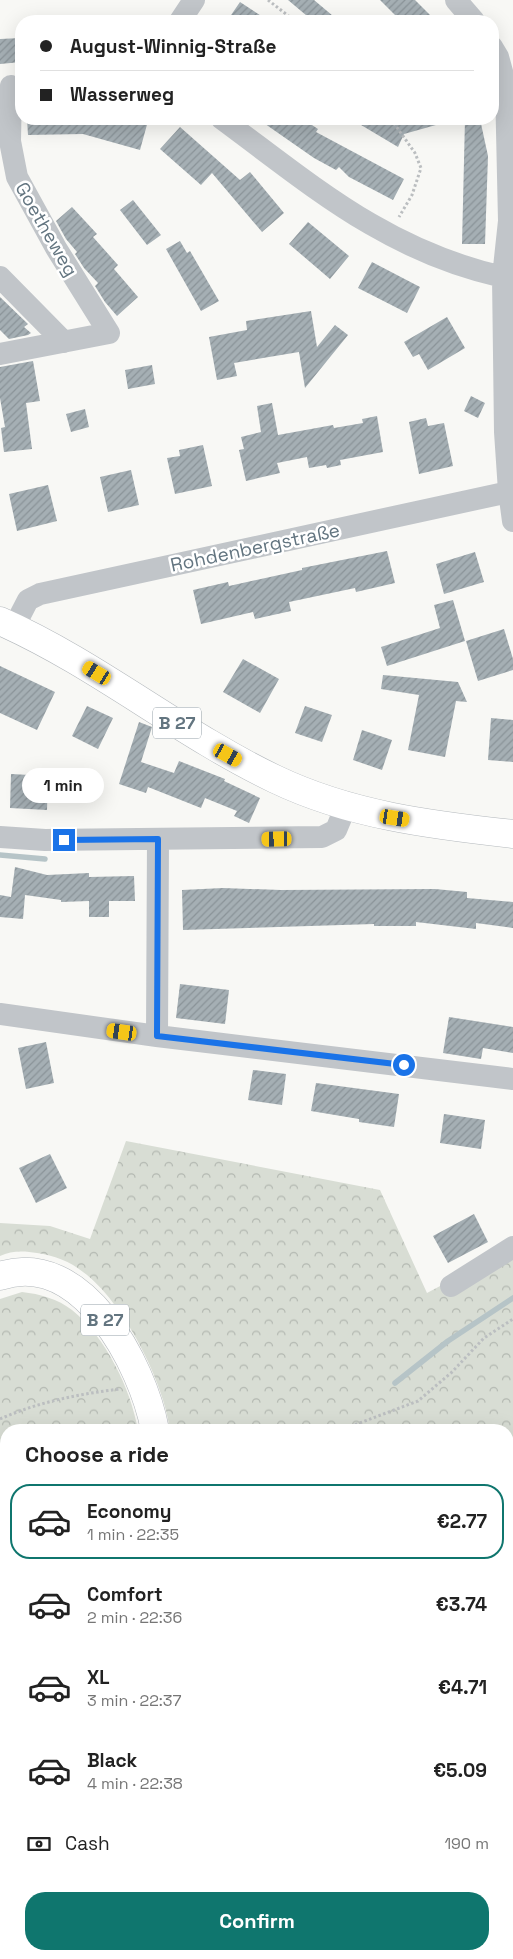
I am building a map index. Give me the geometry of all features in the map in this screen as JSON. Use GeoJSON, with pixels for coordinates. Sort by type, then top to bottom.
{"type":"FeatureCollection","features":[{"type":"Feature","properties":{"kind":"main road","name":"B 27"},"geometry":{"type":"LineString","coordinates":[[7,624],[77,661],[254,769],[300,790],[346,806],[409,821],[513,834]]}},
{"type":"Feature","properties":{"kind":"main road","name":"B 27"},"geometry":{"type":"LineString","coordinates":[[0,1276],[11,1273],[38,1272],[51,1276],[76,1290],[94,1307],[116,1335],[142,1386],[153,1424]]}},
{"type":"Feature","properties":{"kind":"street"},"geometry":{"type":"LineString","coordinates":[[184,15],[194,0]]}},
{"type":"Feature","properties":{"kind":"street"},"geometry":{"type":"LineString","coordinates":[[456,0],[469,15]]}},
{"type":"Feature","properties":{"kind":"street"},"geometry":{"type":"LineString","coordinates":[[499,61],[506,86],[511,221],[502,277],[513,521]]}},
{"type":"Feature","properties":{"kind":"street","name":"Goetheweg"},"geometry":{"type":"LineString","coordinates":[[11,85],[10,141],[17,177],[56,248],[109,333],[64,342]]}},
{"type":"Feature","properties":{"kind":"street"},"geometry":{"type":"LineString","coordinates":[[230,125],[351,214],[388,236],[432,256],[472,270],[502,277]]}},
{"type":"Feature","properties":{"kind":"street"},"geometry":{"type":"LineString","coordinates":[[0,277],[64,342]]}},
{"type":"Feature","properties":{"kind":"street"},"geometry":{"type":"LineString","coordinates":[[0,354],[64,342]]}},
{"type":"Feature","properties":{"kind":"street","name":"Rohdenbergstraße"},"geometry":{"type":"LineString","coordinates":[[7,624],[28,600],[40,594],[511,491]]}},
{"type":"Feature","properties":{"kind":"street"},"geometry":{"type":"LineString","coordinates":[[0,837],[45,840],[322,837],[336,830],[346,806]]}},
{"type":"Feature","properties":{"kind":"street"},"geometry":{"type":"LineString","coordinates":[[157,1036],[158,839]]}},
{"type":"Feature","properties":{"kind":"street"},"geometry":{"type":"LineString","coordinates":[[0,1014],[157,1036],[513,1079]]}},
{"type":"Feature","properties":{"kind":"street"},"geometry":{"type":"LineString","coordinates":[[452,1286],[513,1247]]}},
{"type":"Feature","properties":{"kind":"path"},"geometry":{"type":"LineString","coordinates":[[268,0],[287,15]]}},
{"type":"Feature","properties":{"kind":"path"},"geometry":{"type":"LineString","coordinates":[[388,236],[412,195],[421,168],[415,153],[395,125]]}},
{"type":"Feature","properties":{"kind":"path"},"geometry":{"type":"LineString","coordinates":[[357,1424],[418,1401],[452,1372],[484,1338],[513,1319]]}},
{"type":"Feature","properties":{"kind":"path"},"geometry":{"type":"LineString","coordinates":[[0,1419],[24,1408],[80,1395],[142,1386]]}},
{"type":"Feature","properties":{"kind":"green space"},"geometry":{"type":"Polygon","coordinates":[[[126,1141],[380,1190],[427,1293],[513,1247],[513,1424],[169,1424],[160,1389],[139,1344],[127,1322],[98,1285],[73,1265],[49,1255],[18,1252],[0,1256],[0,1223],[50,1226],[90,1239],[126,1141]]]}},
{"type":"Feature","properties":{"kind":"green space"},"geometry":{"type":"Polygon","coordinates":[[[22,1292],[55,1300],[72,1310],[95,1334],[115,1364],[123,1381],[137,1424],[0,1424],[0,1299],[22,1292]]]}},
{"type":"Feature","properties":{"kind":"building"},"geometry":{"type":"Polygon","coordinates":[[[288,0],[314,0],[332,15],[306,15],[288,0]]]}},
{"type":"Feature","properties":{"kind":"building"},"geometry":{"type":"Polygon","coordinates":[[[380,0],[415,0],[430,15],[395,15],[380,0]]]}},
{"type":"Feature","properties":{"kind":"building"},"geometry":{"type":"Polygon","coordinates":[[[240,2],[260,15],[231,15],[240,2]]]}},
{"type":"Feature","properties":{"kind":"building"},"geometry":{"type":"Polygon","coordinates":[[[15,38],[15,63],[0,64],[0,39],[15,38]]]}},
{"type":"Feature","properties":{"kind":"building"},"geometry":{"type":"Polygon","coordinates":[[[27,125],[147,125],[140,150],[83,134],[28,135],[27,125]]]}},
{"type":"Feature","properties":{"kind":"building"},"geometry":{"type":"Polygon","coordinates":[[[267,125],[312,125],[318,129],[316,132],[404,179],[393,200],[349,177],[339,167],[336,170],[314,158],[267,125]]]}},
{"type":"Feature","properties":{"kind":"building"},"geometry":{"type":"Polygon","coordinates":[[[361,125],[436,125],[404,134],[398,147],[361,125]]]}},
{"type":"Feature","properties":{"kind":"building"},"geometry":{"type":"Polygon","coordinates":[[[465,125],[481,125],[488,156],[485,244],[462,244],[465,125]]]}},
{"type":"Feature","properties":{"kind":"building"},"geometry":{"type":"Polygon","coordinates":[[[180,127],[240,180],[250,172],[284,213],[262,232],[212,173],[201,185],[160,149],[180,127]]]}},
{"type":"Feature","properties":{"kind":"building"},"geometry":{"type":"Polygon","coordinates":[[[133,200],[161,235],[147,245],[120,210],[133,200]]]}},
{"type":"Feature","properties":{"kind":"building"},"geometry":{"type":"Polygon","coordinates":[[[72,207],[97,234],[93,237],[118,265],[114,269],[138,297],[117,316],[105,302],[95,286],[98,283],[84,268],[75,254],[77,252],[66,239],[56,221],[72,207]]]}},
{"type":"Feature","properties":{"kind":"building"},"geometry":{"type":"Polygon","coordinates":[[[308,222],[349,256],[330,279],[289,244],[308,222]]]}},
{"type":"Feature","properties":{"kind":"building"},"geometry":{"type":"Polygon","coordinates":[[[180,241],[187,253],[190,251],[219,301],[201,311],[166,249],[180,241]]]}},
{"type":"Feature","properties":{"kind":"building"},"geometry":{"type":"Polygon","coordinates":[[[372,262],[420,287],[407,313],[358,288],[372,262]]]}},
{"type":"Feature","properties":{"kind":"building"},"geometry":{"type":"Polygon","coordinates":[[[0,297],[28,324],[24,327],[31,333],[9,339],[0,330],[0,297]]]}},
{"type":"Feature","properties":{"kind":"building"},"geometry":{"type":"Polygon","coordinates":[[[311,311],[317,347],[335,325],[348,335],[305,388],[299,352],[234,363],[237,376],[217,380],[209,337],[247,330],[246,321],[311,311]]]}},
{"type":"Feature","properties":{"kind":"building"},"geometry":{"type":"Polygon","coordinates":[[[447,317],[465,348],[428,370],[419,354],[413,357],[404,342],[447,317]]]}},
{"type":"Feature","properties":{"kind":"building"},"geometry":{"type":"Polygon","coordinates":[[[33,361],[40,401],[26,403],[32,449],[4,452],[1,428],[5,427],[0,398],[0,367],[33,361]]]}},
{"type":"Feature","properties":{"kind":"building"},"geometry":{"type":"Polygon","coordinates":[[[152,365],[155,384],[128,389],[125,370],[152,365]]]}},
{"type":"Feature","properties":{"kind":"building"},"geometry":{"type":"Polygon","coordinates":[[[471,396],[485,403],[478,418],[464,411],[471,396]]]}},
{"type":"Feature","properties":{"kind":"building"},"geometry":{"type":"Polygon","coordinates":[[[272,403],[278,435],[333,425],[334,428],[363,423],[362,419],[377,416],[383,452],[340,460],[341,465],[327,468],[326,465],[309,468],[307,457],[277,463],[280,473],[246,481],[239,450],[244,449],[241,437],[261,432],[257,406],[272,403]]]}},
{"type":"Feature","properties":{"kind":"building"},"geometry":{"type":"Polygon","coordinates":[[[85,409],[89,427],[71,432],[66,414],[85,409]]]}},
{"type":"Feature","properties":{"kind":"building"},"geometry":{"type":"Polygon","coordinates":[[[426,418],[428,426],[444,423],[453,466],[419,474],[409,422],[426,418]]]}},
{"type":"Feature","properties":{"kind":"building"},"geometry":{"type":"Polygon","coordinates":[[[203,445],[212,486],[175,494],[167,458],[180,456],[179,450],[203,445]]]}},
{"type":"Feature","properties":{"kind":"building"},"geometry":{"type":"Polygon","coordinates":[[[131,470],[139,505],[108,512],[100,477],[131,470]]]}},
{"type":"Feature","properties":{"kind":"building"},"geometry":{"type":"Polygon","coordinates":[[[48,485],[57,521],[17,531],[9,494],[48,485]]]}},
{"type":"Feature","properties":{"kind":"building"},"geometry":{"type":"Polygon","coordinates":[[[387,551],[395,583],[356,592],[355,588],[289,602],[291,611],[255,619],[253,612],[201,624],[193,590],[228,582],[229,586],[302,570],[302,568],[387,551]]]}},
{"type":"Feature","properties":{"kind":"building"},"geometry":{"type":"Polygon","coordinates":[[[475,552],[484,582],[444,594],[436,564],[475,552]]]}},
{"type":"Feature","properties":{"kind":"building"},"geometry":{"type":"Polygon","coordinates":[[[453,600],[465,641],[387,666],[381,647],[440,628],[434,605],[453,600]]]}},
{"type":"Feature","properties":{"kind":"building"},"geometry":{"type":"Polygon","coordinates":[[[504,629],[513,659],[513,670],[478,681],[466,641],[504,629]]]}},
{"type":"Feature","properties":{"kind":"building"},"geometry":{"type":"Polygon","coordinates":[[[243,659],[279,679],[260,713],[223,692],[243,659]]]}},
{"type":"Feature","properties":{"kind":"building"},"geometry":{"type":"Polygon","coordinates":[[[0,666],[55,692],[37,730],[0,713],[0,666]]]}},
{"type":"Feature","properties":{"kind":"building"},"geometry":{"type":"Polygon","coordinates":[[[383,675],[458,682],[467,702],[456,701],[445,757],[408,750],[419,695],[381,689],[383,675]]]}},
{"type":"Feature","properties":{"kind":"building"},"geometry":{"type":"Polygon","coordinates":[[[87,706],[113,718],[98,749],[72,736],[87,706]]]}},
{"type":"Feature","properties":{"kind":"building"},"geometry":{"type":"Polygon","coordinates":[[[305,706],[332,715],[322,742],[295,733],[305,706]]]}},
{"type":"Feature","properties":{"kind":"building"},"geometry":{"type":"Polygon","coordinates":[[[491,718],[513,720],[513,762],[488,760],[491,718]]]}},
{"type":"Feature","properties":{"kind":"building"},"geometry":{"type":"Polygon","coordinates":[[[139,722],[152,727],[141,762],[174,773],[179,761],[225,779],[224,781],[260,798],[249,823],[234,816],[237,811],[205,798],[201,808],[148,787],[146,793],[119,784],[139,722]]]}},
{"type":"Feature","properties":{"kind":"building"},"geometry":{"type":"Polygon","coordinates":[[[362,730],[392,740],[382,770],[353,760],[362,730]]]}},
{"type":"Feature","properties":{"kind":"building"},"geometry":{"type":"Polygon","coordinates":[[[11,774],[48,776],[47,810],[10,808],[11,774]]]}},
{"type":"Feature","properties":{"kind":"building"},"geometry":{"type":"Polygon","coordinates":[[[15,867],[47,875],[89,873],[89,877],[134,876],[135,901],[109,901],[109,917],[89,917],[89,901],[61,902],[61,900],[25,895],[23,919],[0,917],[0,895],[11,897],[15,867]]]}},
{"type":"Feature","properties":{"kind":"building"},"geometry":{"type":"Polygon","coordinates":[[[223,888],[281,890],[435,889],[467,892],[467,898],[513,902],[513,928],[476,923],[476,929],[416,922],[416,926],[374,926],[374,924],[183,930],[182,890],[223,888]]]}},
{"type":"Feature","properties":{"kind":"building"},"geometry":{"type":"Polygon","coordinates":[[[180,984],[229,990],[225,1024],[176,1018],[180,984]]]}},
{"type":"Feature","properties":{"kind":"building"},"geometry":{"type":"Polygon","coordinates":[[[449,1017],[513,1027],[513,1053],[483,1048],[481,1059],[443,1053],[449,1017]]]}},
{"type":"Feature","properties":{"kind":"building"},"geometry":{"type":"Polygon","coordinates":[[[46,1042],[54,1083],[26,1089],[18,1048],[46,1042]]]}},
{"type":"Feature","properties":{"kind":"building"},"geometry":{"type":"Polygon","coordinates":[[[253,1070],[286,1074],[282,1105],[248,1100],[253,1070]]]}},
{"type":"Feature","properties":{"kind":"building"},"geometry":{"type":"Polygon","coordinates":[[[316,1083],[399,1094],[394,1127],[359,1122],[359,1119],[311,1111],[316,1083]]]}},
{"type":"Feature","properties":{"kind":"building"},"geometry":{"type":"Polygon","coordinates":[[[444,1114],[485,1120],[481,1149],[440,1143],[444,1114]]]}},
{"type":"Feature","properties":{"kind":"building"},"geometry":{"type":"Polygon","coordinates":[[[50,1154],[67,1188],[36,1203],[19,1168],[50,1154]]]}},
{"type":"Feature","properties":{"kind":"building"},"geometry":{"type":"Polygon","coordinates":[[[474,1214],[488,1242],[448,1263],[433,1236],[474,1214]]]}},
{"type":"Feature","properties":{"kind":"waterway"},"geometry":{"type":"LineString","coordinates":[[0,855],[45,859]]}},
{"type":"Feature","properties":{"kind":"waterway"},"geometry":{"type":"LineString","coordinates":[[395,1383],[448,1341],[513,1298]]}},
{"type":"Feature","properties":{"kind":"route"},"geometry":{"type":"LineString","coordinates":[[64,840],[158,839],[157,1036],[404,1065]]}}]}
